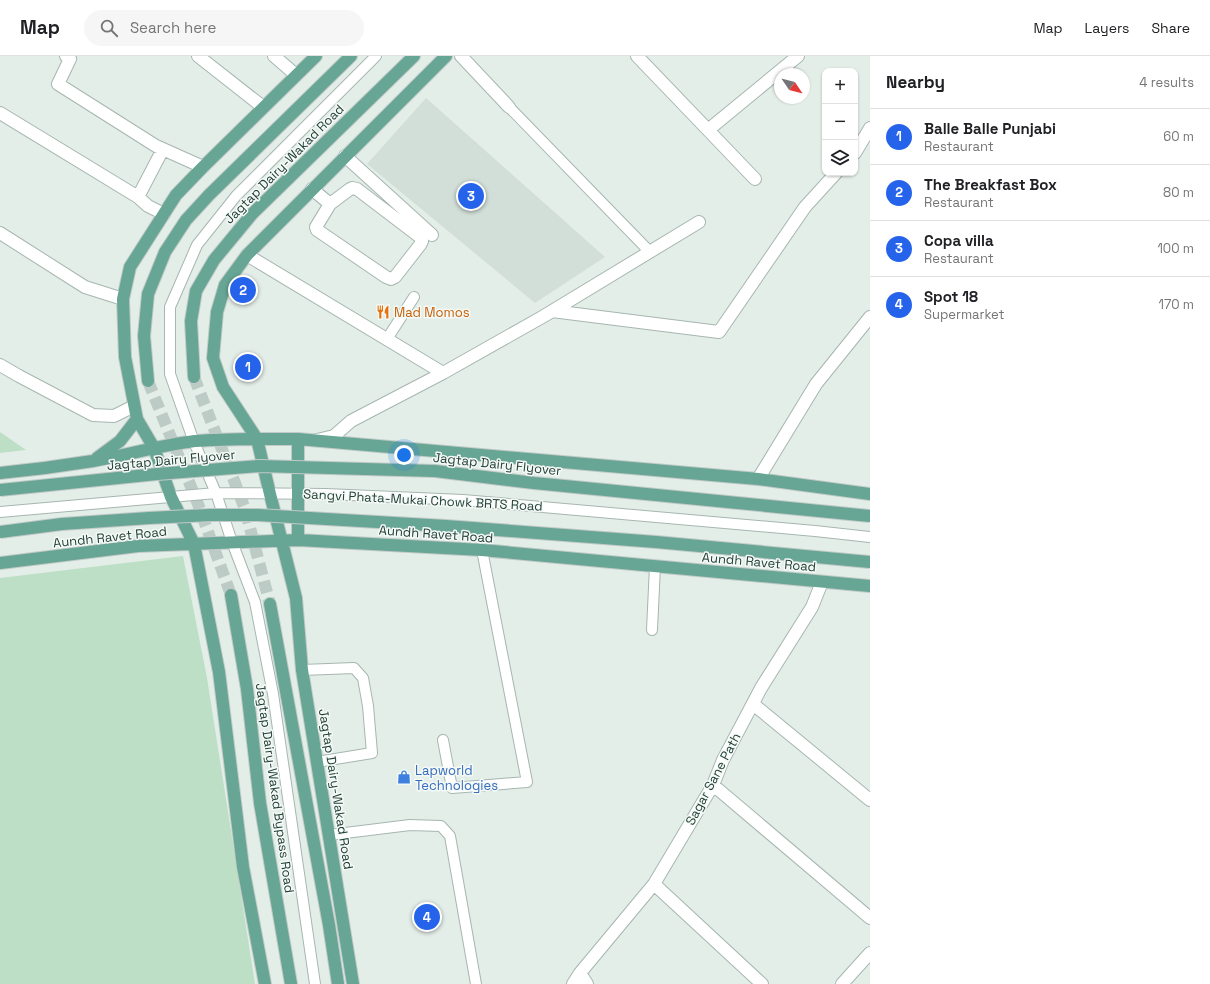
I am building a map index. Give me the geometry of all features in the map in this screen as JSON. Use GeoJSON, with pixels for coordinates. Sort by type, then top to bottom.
{"type":"FeatureCollection","features":[{"type":"Feature","properties":{"kind":"main road"},"geometry":{"type":"LineString","coordinates":[[265,984],[243,867],[219,672],[194,544],[171,497],[154,448],[137,419],[125,357],[123,299],[130,267],[176,195],[202,167],[316,56]]}},
{"type":"Feature","properties":{"kind":"main road"},"geometry":{"type":"LineString","coordinates":[[148,381],[144,336],[148,294],[165,252],[186,220],[351,56]]}},
{"type":"Feature","properties":{"kind":"main road","name":"Jagtap Dairy-Wakad Road"},"geometry":{"type":"LineString","coordinates":[[194,377],[191,320],[196,291],[214,260],[252,214],[414,56]]}},
{"type":"Feature","properties":{"kind":"main road","name":"Jagtap Dairy-Wakad Road"},"geometry":{"type":"LineString","coordinates":[[353,984],[302,670],[296,598],[257,438],[224,387],[213,358],[217,312],[226,286],[247,255],[312,188],[446,56]]}},
{"type":"Feature","properties":{"kind":"main road"},"geometry":{"type":"LineString","coordinates":[[94,461],[120,441],[137,419]]}},
{"type":"Feature","properties":{"kind":"main road"},"geometry":{"type":"LineString","coordinates":[[0,473],[94,461],[154,448],[194,442],[257,438],[317,440],[758,479],[870,494]]}},
{"type":"Feature","properties":{"kind":"main road"},"geometry":{"type":"LineString","coordinates":[[298,439],[298,540]]}},
{"type":"Feature","properties":{"kind":"main road","name":"Jagtap Dairy Flyover"},"geometry":{"type":"LineString","coordinates":[[0,490],[157,474],[259,466],[435,471],[534,483],[870,516]]}},
{"type":"Feature","properties":{"kind":"main road"},"geometry":{"type":"LineString","coordinates":[[0,532],[62,524],[133,519],[210,515],[258,515],[446,526],[656,542],[870,562]]}},
{"type":"Feature","properties":{"kind":"main road","name":"Aundh Ravet Road"},"geometry":{"type":"LineString","coordinates":[[0,563],[138,546],[298,540],[482,550],[870,586]]}},
{"type":"Feature","properties":{"kind":"main road","name":"Jagtap Dairy-Wakad Bypass Road"},"geometry":{"type":"LineString","coordinates":[[231,595],[247,689],[260,804],[291,984]]}},
{"type":"Feature","properties":{"kind":"main road"},"geometry":{"type":"LineString","coordinates":[[270,604],[338,984]]}},
{"type":"Feature","properties":{"kind":"street"},"geometry":{"type":"LineString","coordinates":[[66,56],[70,59],[58,84],[163,149],[202,167]]}},
{"type":"Feature","properties":{"kind":"street"},"geometry":{"type":"LineString","coordinates":[[198,56],[263,107]]}},
{"type":"Feature","properties":{"kind":"street"},"geometry":{"type":"LineString","coordinates":[[274,56],[296,75]]}},
{"type":"Feature","properties":{"kind":"street"},"geometry":{"type":"LineString","coordinates":[[461,56],[509,107]]}},
{"type":"Feature","properties":{"kind":"street"},"geometry":{"type":"LineString","coordinates":[[708,130],[798,56]]}},
{"type":"Feature","properties":{"kind":"street"},"geometry":{"type":"LineString","coordinates":[[644,58],[708,130],[755,178]]}},
{"type":"Feature","properties":{"kind":"street"},"geometry":{"type":"LineString","coordinates":[[0,113],[138,198],[148,206],[164,214]]}},
{"type":"Feature","properties":{"kind":"street"},"geometry":{"type":"LineString","coordinates":[[858,148],[870,128]]}},
{"type":"Feature","properties":{"kind":"street"},"geometry":{"type":"LineString","coordinates":[[138,198],[163,149]]}},
{"type":"Feature","properties":{"kind":"street"},"geometry":{"type":"LineString","coordinates":[[346,156],[432,235]]}},
{"type":"Feature","properties":{"kind":"street"},"geometry":{"type":"LineString","coordinates":[[552,311],[720,332],[805,207],[833,176]]}},
{"type":"Feature","properties":{"kind":"street"},"geometry":{"type":"LineString","coordinates":[[312,188],[330,204]]}},
{"type":"Feature","properties":{"kind":"street"},"geometry":{"type":"LineString","coordinates":[[350,189],[357,189],[420,237],[422,241],[395,278],[391,279],[386,277],[317,230],[316,227],[330,204],[350,189]]}},
{"type":"Feature","properties":{"kind":"street"},"geometry":{"type":"LineString","coordinates":[[317,440],[334,436],[351,421],[443,373],[552,311],[699,222]]}},
{"type":"Feature","properties":{"kind":"street"},"geometry":{"type":"LineString","coordinates":[[0,233],[85,286],[123,299]]}},
{"type":"Feature","properties":{"kind":"street"},"geometry":{"type":"LineString","coordinates":[[247,255],[443,373]]}},
{"type":"Feature","properties":{"kind":"street"},"geometry":{"type":"LineString","coordinates":[[758,479],[816,384],[870,317]]}},
{"type":"Feature","properties":{"kind":"street"},"geometry":{"type":"LineString","coordinates":[[0,365],[93,415],[114,416],[134,406]]}},
{"type":"Feature","properties":{"kind":"street","name":"Sagar Sane Path"},"geometry":{"type":"LineString","coordinates":[[573,984],[580,973],[654,884],[713,785],[722,760],[753,704],[812,607],[822,582]]}},
{"type":"Feature","properties":{"kind":"street"},"geometry":{"type":"LineString","coordinates":[[753,704],[870,800]]}},
{"type":"Feature","properties":{"kind":"street"},"geometry":{"type":"LineString","coordinates":[[713,785],[870,918]]}},
{"type":"Feature","properties":{"kind":"street"},"geometry":{"type":"LineString","coordinates":[[654,884],[762,984]]}},
{"type":"Feature","properties":{"kind":"street"},"geometry":{"type":"LineString","coordinates":[[842,984],[870,953]]}},
{"type":"Feature","properties":{"kind":"street"},"geometry":{"type":"LineString","coordinates":[[580,973],[587,984]]}},
{"type":"Feature","properties":{"kind":"lane"},"geometry":{"type":"LineString","coordinates":[[315,984],[271,687],[255,602],[232,542],[216,493],[194,442],[170,374],[170,307],[197,245],[236,196],[376,56]]}},
{"type":"Feature","properties":{"kind":"lane"},"geometry":{"type":"LineString","coordinates":[[509,107],[650,252]]}},
{"type":"Feature","properties":{"kind":"lane"},"geometry":{"type":"LineString","coordinates":[[387,339],[414,296]]}},
{"type":"Feature","properties":{"kind":"lane","name":"Sangvi Phata-Mukai Chowk BRTS Road"},"geometry":{"type":"LineString","coordinates":[[0,512],[216,493],[298,493],[463,500],[815,531],[870,538]]}},
{"type":"Feature","properties":{"kind":"lane"},"geometry":{"type":"LineString","coordinates":[[443,740],[452,788],[527,782],[482,550]]}},
{"type":"Feature","properties":{"kind":"lane"},"geometry":{"type":"LineString","coordinates":[[652,630],[655,566]]}},
{"type":"Feature","properties":{"kind":"lane"},"geometry":{"type":"LineString","coordinates":[[302,670],[354,668],[363,678],[368,706],[372,753],[317,762]]}},
{"type":"Feature","properties":{"kind":"lane"},"geometry":{"type":"LineString","coordinates":[[329,836],[410,825],[441,826],[450,836],[476,984]]}},
{"type":"Feature","properties":{"kind":"shaded area"},"geometry":{"type":"Polygon","coordinates":[[[426,98],[605,257],[535,303],[367,164],[426,98]]]}},
{"type":"Feature","properties":{"kind":"green space"},"geometry":{"type":"Polygon","coordinates":[[[0,432],[26,450],[0,453],[0,432]]]}},
{"type":"Feature","properties":{"kind":"green space"},"geometry":{"type":"Polygon","coordinates":[[[183,556],[207,678],[255,984],[0,984],[0,578],[183,556]]]}},
{"type":"Feature","properties":{"kind":"tunnel"},"geometry":{"type":"LineString","coordinates":[[194,377],[245,509],[270,604]]}},
{"type":"Feature","properties":{"kind":"tunnel"},"geometry":{"type":"LineString","coordinates":[[148,381],[198,504],[231,595]]}},
{"type":"Feature","properties":{"kind":"place","name":"Copa villa"},"geometry":{"type":"Point","coordinates":[471,196]}},
{"type":"Feature","properties":{"kind":"place","name":"The Breakfast Box"},"geometry":{"type":"Point","coordinates":[243,290]}},
{"type":"Feature","properties":{"kind":"place","name":"Mad Momos"},"geometry":{"type":"Point","coordinates":[383,312]}},
{"type":"Feature","properties":{"kind":"place","name":"Balle Balle Punjabi"},"geometry":{"type":"Point","coordinates":[248,367]}},
{"type":"Feature","properties":{"kind":"place","name":"Lapworld Technologies"},"geometry":{"type":"Point","coordinates":[404,777]}},
{"type":"Feature","properties":{"kind":"place","name":"Spot 18"},"geometry":{"type":"Point","coordinates":[427,917]}}]}
